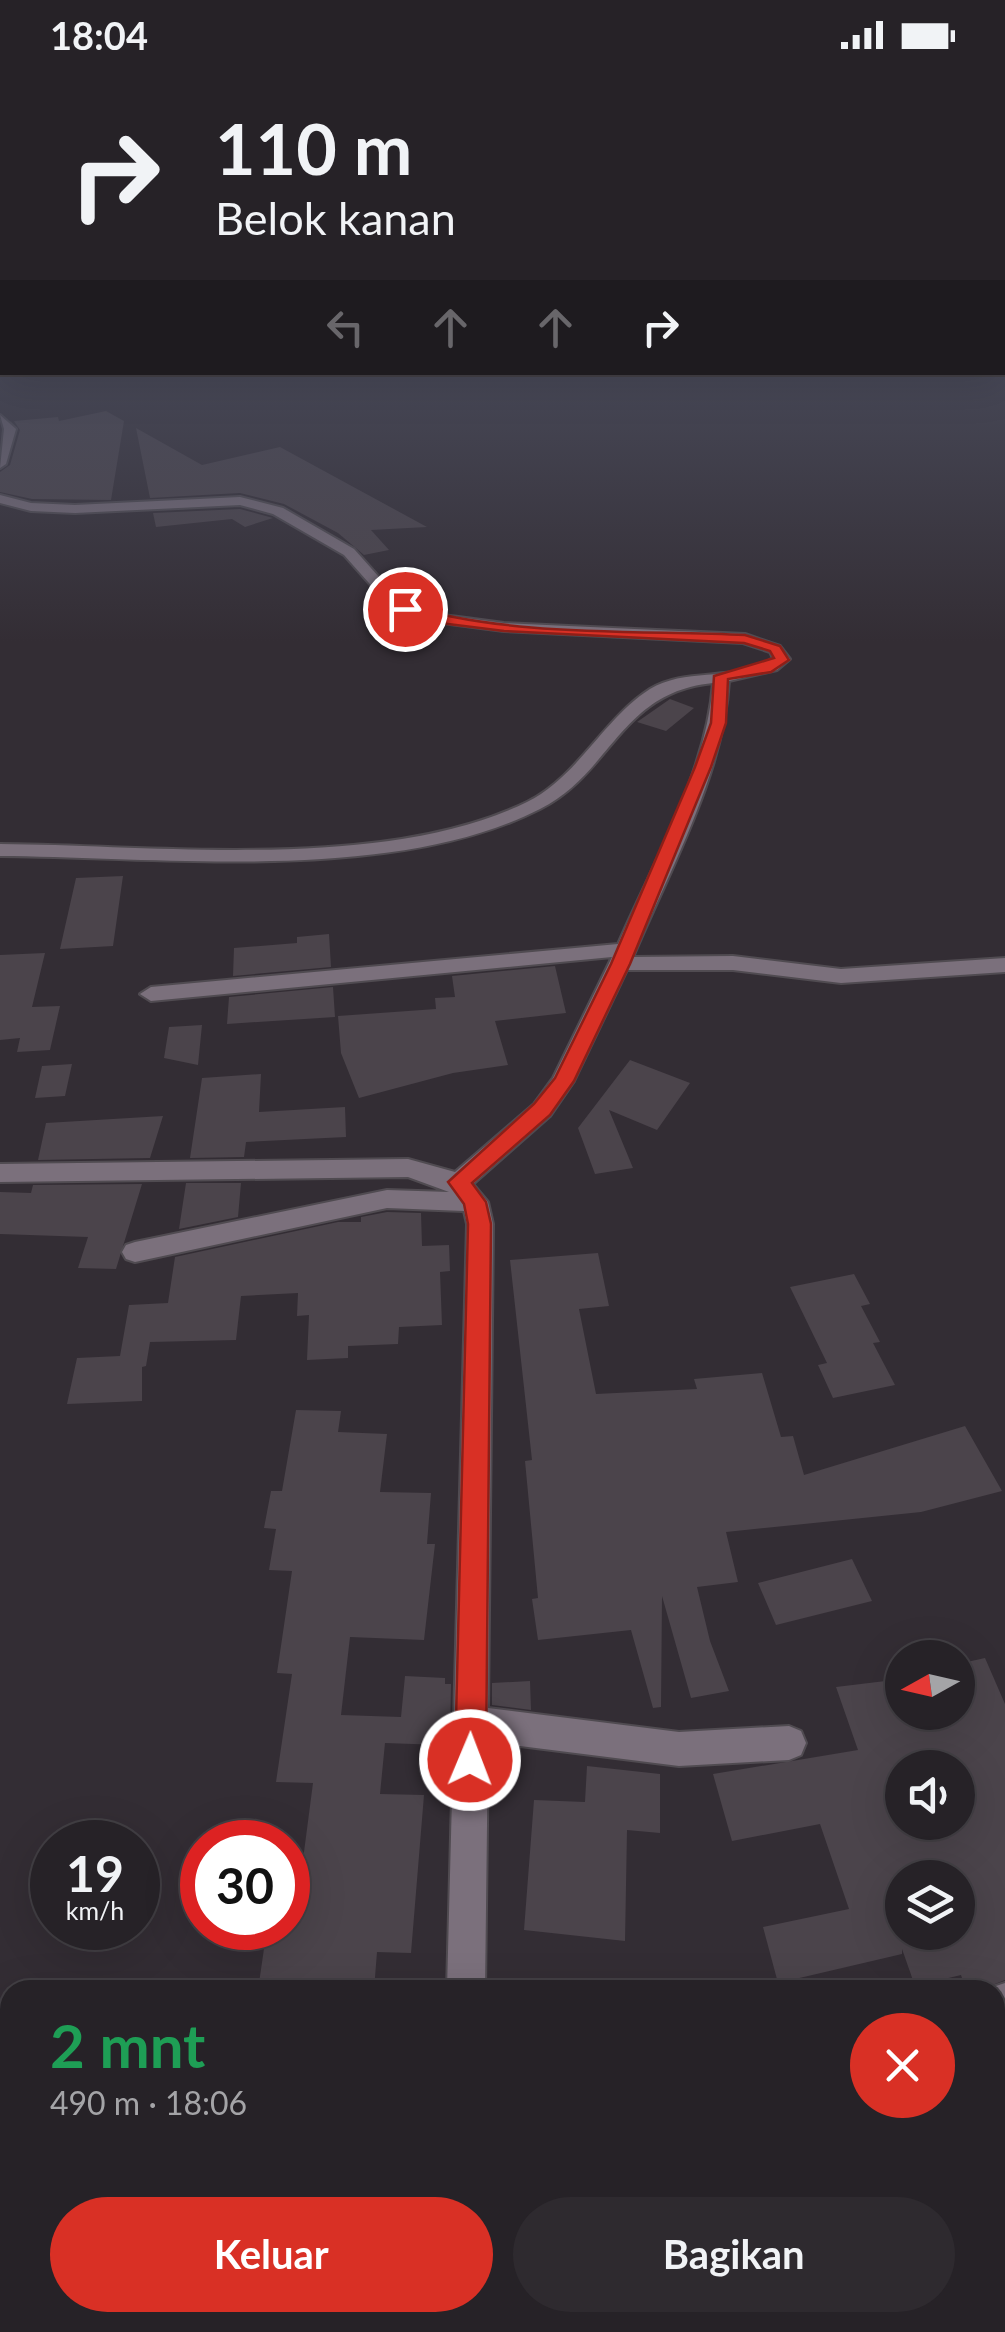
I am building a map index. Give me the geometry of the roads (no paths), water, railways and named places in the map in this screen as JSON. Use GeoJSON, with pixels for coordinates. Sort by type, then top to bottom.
{"type":"FeatureCollection","features":[{"type":"Feature","properties":{"kind":"street"},"geometry":{"type":"LineString","coordinates":[[0,464],[10,432]]}},
{"type":"Feature","properties":{"kind":"street"},"geometry":{"type":"LineString","coordinates":[[0,499],[31,507],[75,510],[240,501],[278,512],[349,552],[390,598],[424,617],[504,627],[745,639],[781,654],[778,664],[662,688],[540,802],[500,822],[354,848],[0,850]]}},
{"type":"Feature","properties":{"kind":"street"},"geometry":{"type":"LineString","coordinates":[[135,1252],[387,1199],[467,1192],[564,1081],[703,767],[718,723],[721,676]]}},
{"type":"Feature","properties":{"kind":"street"},"geometry":{"type":"LineString","coordinates":[[152,994],[622,957],[732,963],[841,976],[1005,966]]}},
{"type":"Feature","properties":{"kind":"street"},"geometry":{"type":"LineString","coordinates":[[0,1174],[408,1168],[467,1192],[480,1224],[466,1980]]}},
{"type":"Feature","properties":{"kind":"street"},"geometry":{"type":"LineString","coordinates":[[471,1723],[678,1749],[789,1742]]}}]}
